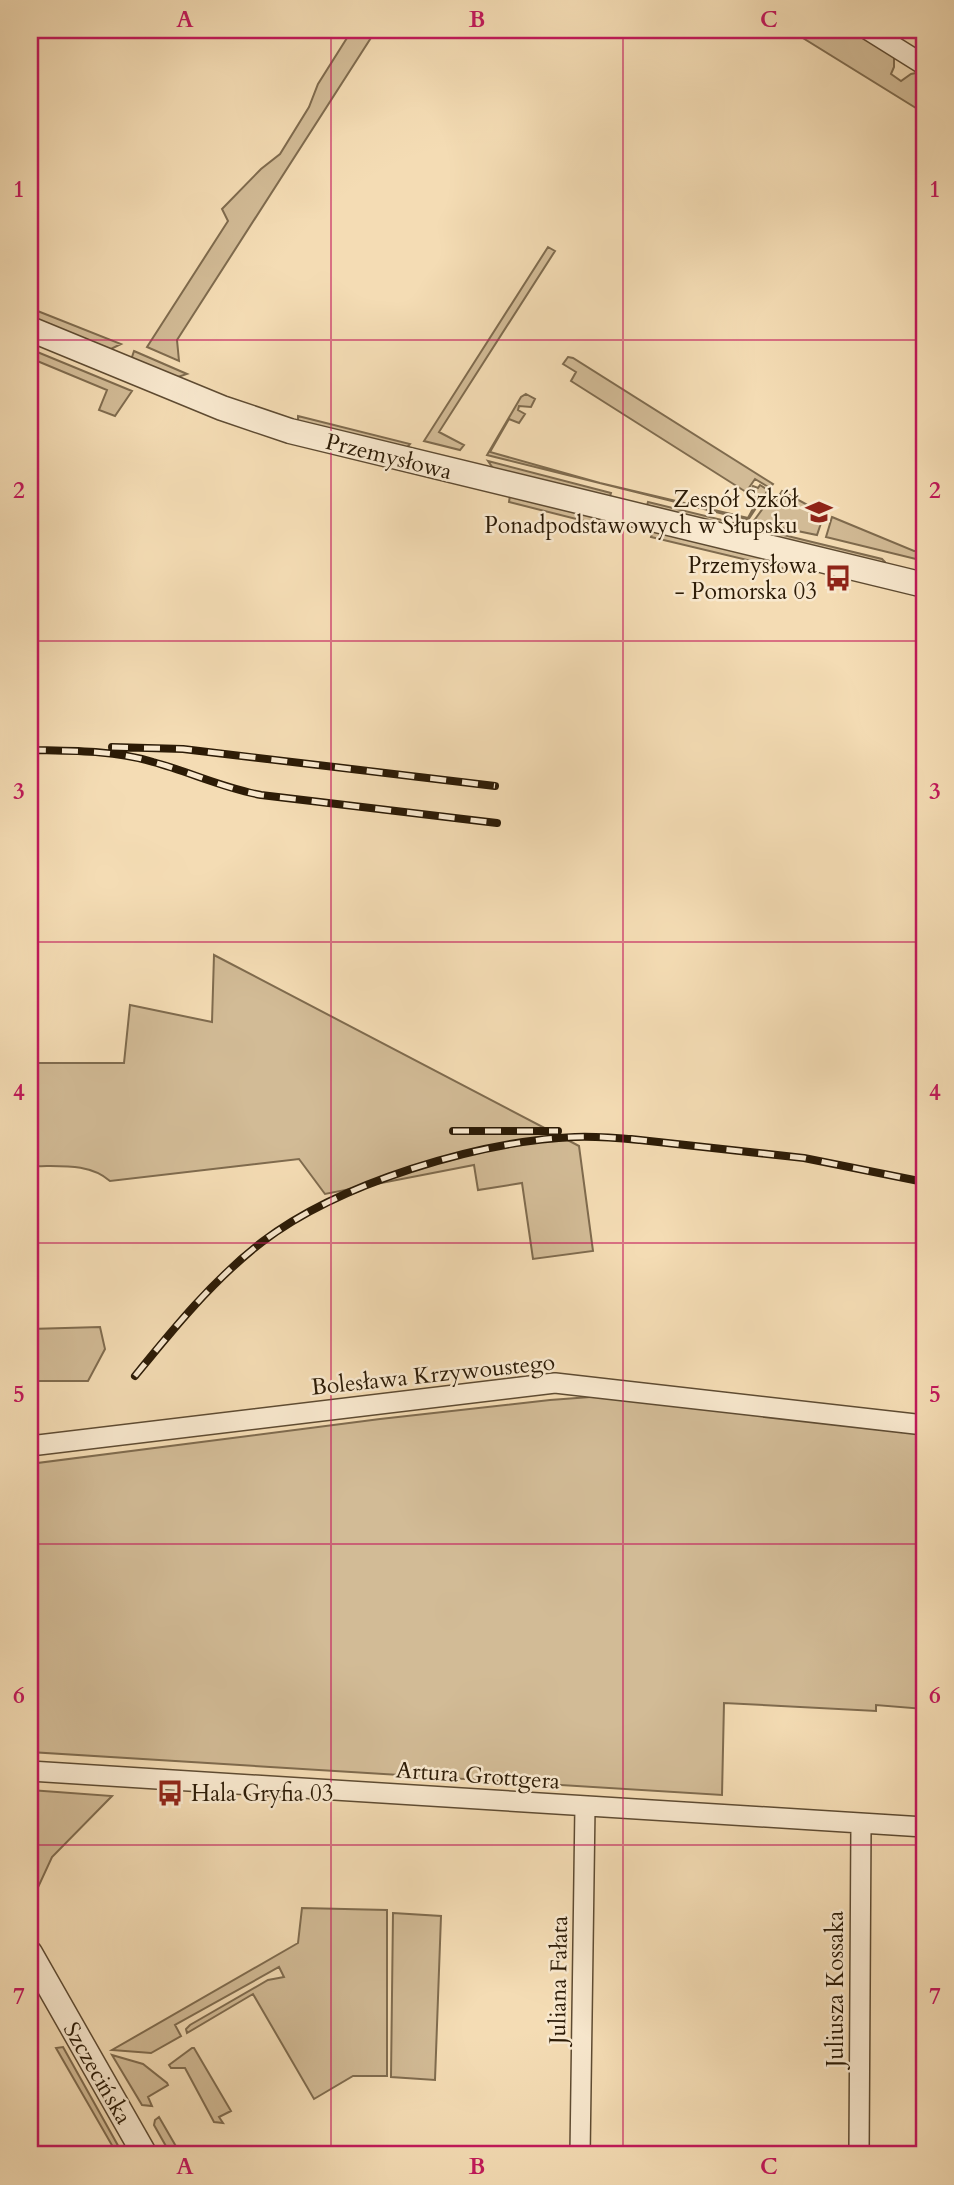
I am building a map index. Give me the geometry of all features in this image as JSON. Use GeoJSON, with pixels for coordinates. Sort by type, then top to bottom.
{"type":"FeatureCollection","features":[{"type":"Feature","properties":{"kind":"street"},"geometry":{"type":"LineString","coordinates":[[868,30],[924,65]]}},
{"type":"Feature","properties":{"kind":"street","name":"Przemysłowa"},"geometry":{"type":"LineString","coordinates":[[30,329],[222,408],[290,431],[924,585]]}},
{"type":"Feature","properties":{"kind":"street","name":"Bolesława Krzywoustego"},"geometry":{"type":"LineString","coordinates":[[30,1446],[555,1383],[924,1425]]}},
{"type":"Feature","properties":{"kind":"street","name":"Artura Grottgera"},"geometry":{"type":"LineString","coordinates":[[30,1771],[924,1827]]}},
{"type":"Feature","properties":{"kind":"street","name":"Juliana Fałata"},"geometry":{"type":"LineString","coordinates":[[580,2155],[585,1806]]}},
{"type":"Feature","properties":{"kind":"street","name":"Juliusza Kossaka"},"geometry":{"type":"LineString","coordinates":[[859,2155],[861,1823]]}},
{"type":"Feature","properties":{"kind":"street","name":"Szczecińska"},"geometry":{"type":"LineString","coordinates":[[30,1953],[140,2153]]}},
{"type":"Feature","properties":{"kind":"shaded area"},"geometry":{"type":"Polygon","coordinates":[[[352,30],[376,30],[177,340],[179,361],[147,347],[228,221],[222,209],[261,169],[280,154],[309,107],[318,84],[352,30]]]}},
{"type":"Feature","properties":{"kind":"shaded area"},"geometry":{"type":"Polygon","coordinates":[[[790,30],[852,30],[894,55],[891,74],[901,81],[911,74],[924,74],[924,113],[790,30]]]}},
{"type":"Feature","properties":{"kind":"shaded area"},"geometry":{"type":"Polygon","coordinates":[[[548,247],[555,251],[439,432],[464,445],[460,450],[424,441],[548,247]]]}},
{"type":"Feature","properties":{"kind":"shaded area"},"geometry":{"type":"Polygon","coordinates":[[[30,308],[121,344],[109,350],[30,319],[30,308]]]}},
{"type":"Feature","properties":{"kind":"shaded area"},"geometry":{"type":"Polygon","coordinates":[[[30,349],[132,391],[115,416],[99,410],[107,390],[30,358],[30,349]]]}},
{"type":"Feature","properties":{"kind":"shaded area"},"geometry":{"type":"Polygon","coordinates":[[[134,351],[187,374],[175,378],[131,360],[134,351]]]}},
{"type":"Feature","properties":{"kind":"shaded area"},"geometry":{"type":"Polygon","coordinates":[[[568,357],[773,484],[770,488],[755,479],[746,492],[571,381],[576,372],[563,364],[568,357]]]}},
{"type":"Feature","properties":{"kind":"shaded area"},"geometry":{"type":"Polygon","coordinates":[[[526,394],[535,399],[531,407],[519,406],[518,410],[525,414],[519,423],[509,419],[490,452],[600,483],[748,518],[758,499],[749,494],[753,486],[758,488],[760,485],[768,490],[748,520],[487,455],[521,397],[526,394]]]}},
{"type":"Feature","properties":{"kind":"shaded area"},"geometry":{"type":"Polygon","coordinates":[[[298,416],[410,444],[405,450],[298,424],[298,416]]]}},
{"type":"Feature","properties":{"kind":"shaded area"},"geometry":{"type":"Polygon","coordinates":[[[488,461],[611,493],[609,500],[495,471],[488,461]]]}},
{"type":"Feature","properties":{"kind":"shaded area"},"geometry":{"type":"Polygon","coordinates":[[[782,491],[824,514],[817,535],[753,522],[766,504],[772,507],[782,491]]]}},
{"type":"Feature","properties":{"kind":"shaded area"},"geometry":{"type":"Polygon","coordinates":[[[510,495],[610,519],[608,527],[509,502],[510,495]]]}},
{"type":"Feature","properties":{"kind":"shaded area"},"geometry":{"type":"Polygon","coordinates":[[[648,502],[882,559],[884,566],[646,509],[648,502]]]}},
{"type":"Feature","properties":{"kind":"shaded area"},"geometry":{"type":"Polygon","coordinates":[[[832,517],[914,551],[924,550],[924,561],[826,537],[832,517]]]}},
{"type":"Feature","properties":{"kind":"shaded area"},"geometry":{"type":"Polygon","coordinates":[[[653,529],[804,565],[802,573],[651,537],[653,529]]]}},
{"type":"Feature","properties":{"kind":"shaded area"},"geometry":{"type":"Polygon","coordinates":[[[214,955],[579,1146],[593,1251],[533,1259],[522,1183],[478,1190],[474,1165],[325,1194],[299,1159],[110,1181],[82,1168],[30,1166],[30,1063],[124,1063],[130,1005],[212,1022],[214,955]]]}},
{"type":"Feature","properties":{"kind":"shaded area"},"geometry":{"type":"Polygon","coordinates":[[[100,1327],[105,1349],[88,1381],[30,1381],[30,1329],[100,1327]]]}},
{"type":"Feature","properties":{"kind":"shaded area"},"geometry":{"type":"Polygon","coordinates":[[[604,1396],[924,1433],[924,1709],[876,1705],[876,1711],[724,1703],[722,1795],[30,1752],[30,1464],[380,1419],[604,1396]]]}},
{"type":"Feature","properties":{"kind":"shaded area"},"geometry":{"type":"Polygon","coordinates":[[[30,1790],[112,1796],[52,1857],[34,1896],[30,1890],[30,1790]]]}},
{"type":"Feature","properties":{"kind":"shaded area"},"geometry":{"type":"Polygon","coordinates":[[[302,1908],[387,1910],[387,2076],[353,2076],[314,2099],[253,1994],[187,2033],[186,2029],[190,2025],[268,1980],[284,1977],[279,1967],[175,2025],[181,2036],[151,2053],[112,2050],[298,1943],[302,1908]]]}},
{"type":"Feature","properties":{"kind":"shaded area"},"geometry":{"type":"Polygon","coordinates":[[[393,1913],[441,1916],[435,2080],[391,2077],[393,1913]]]}},
{"type":"Feature","properties":{"kind":"shaded area"},"geometry":{"type":"Polygon","coordinates":[[[63,2047],[121,2151],[120,2155],[56,2048],[63,2047]]]}},
{"type":"Feature","properties":{"kind":"shaded area"},"geometry":{"type":"Polygon","coordinates":[[[192,2048],[231,2111],[219,2117],[223,2123],[214,2122],[185,2068],[171,2068],[169,2065],[192,2048]]]}},
{"type":"Feature","properties":{"kind":"shaded area"},"geometry":{"type":"Polygon","coordinates":[[[112,2055],[143,2064],[167,2083],[168,2085],[148,2097],[152,2106],[142,2105],[112,2055]]]}},
{"type":"Feature","properties":{"kind":"shaded area"},"geometry":{"type":"Polygon","coordinates":[[[159,2117],[181,2155],[171,2155],[154,2125],[159,2117]]]}},
{"type":"Feature","properties":{"kind":"railway"},"geometry":{"type":"LineString","coordinates":[[112,747],[183,749],[495,786]]}},
{"type":"Feature","properties":{"kind":"railway"},"geometry":{"type":"LineString","coordinates":[[30,750],[123,755],[261,795],[497,823]]}},
{"type":"Feature","properties":{"kind":"railway"},"geometry":{"type":"LineString","coordinates":[[453,1131],[558,1131]]}},
{"type":"Feature","properties":{"kind":"railway"},"geometry":{"type":"LineString","coordinates":[[135,1376],[164,1340],[227,1272],[262,1242],[330,1201],[411,1169],[496,1147],[575,1137],[639,1140]]}},
{"type":"Feature","properties":{"kind":"railway"},"geometry":{"type":"LineString","coordinates":[[631,1139],[804,1158],[924,1182]]}},
{"type":"Feature","properties":{"kind":"place","name":"Zespół Szkół Ponadpodstawowych w Słupsku"},"geometry":{"type":"Point","coordinates":[819,512]}},
{"type":"Feature","properties":{"kind":"place","name":"Przemysłowa - Pomorska 03"},"geometry":{"type":"Point","coordinates":[838,578]}},
{"type":"Feature","properties":{"kind":"place","name":"Hala Gryfia 03"},"geometry":{"type":"Point","coordinates":[170,1793]}}]}
